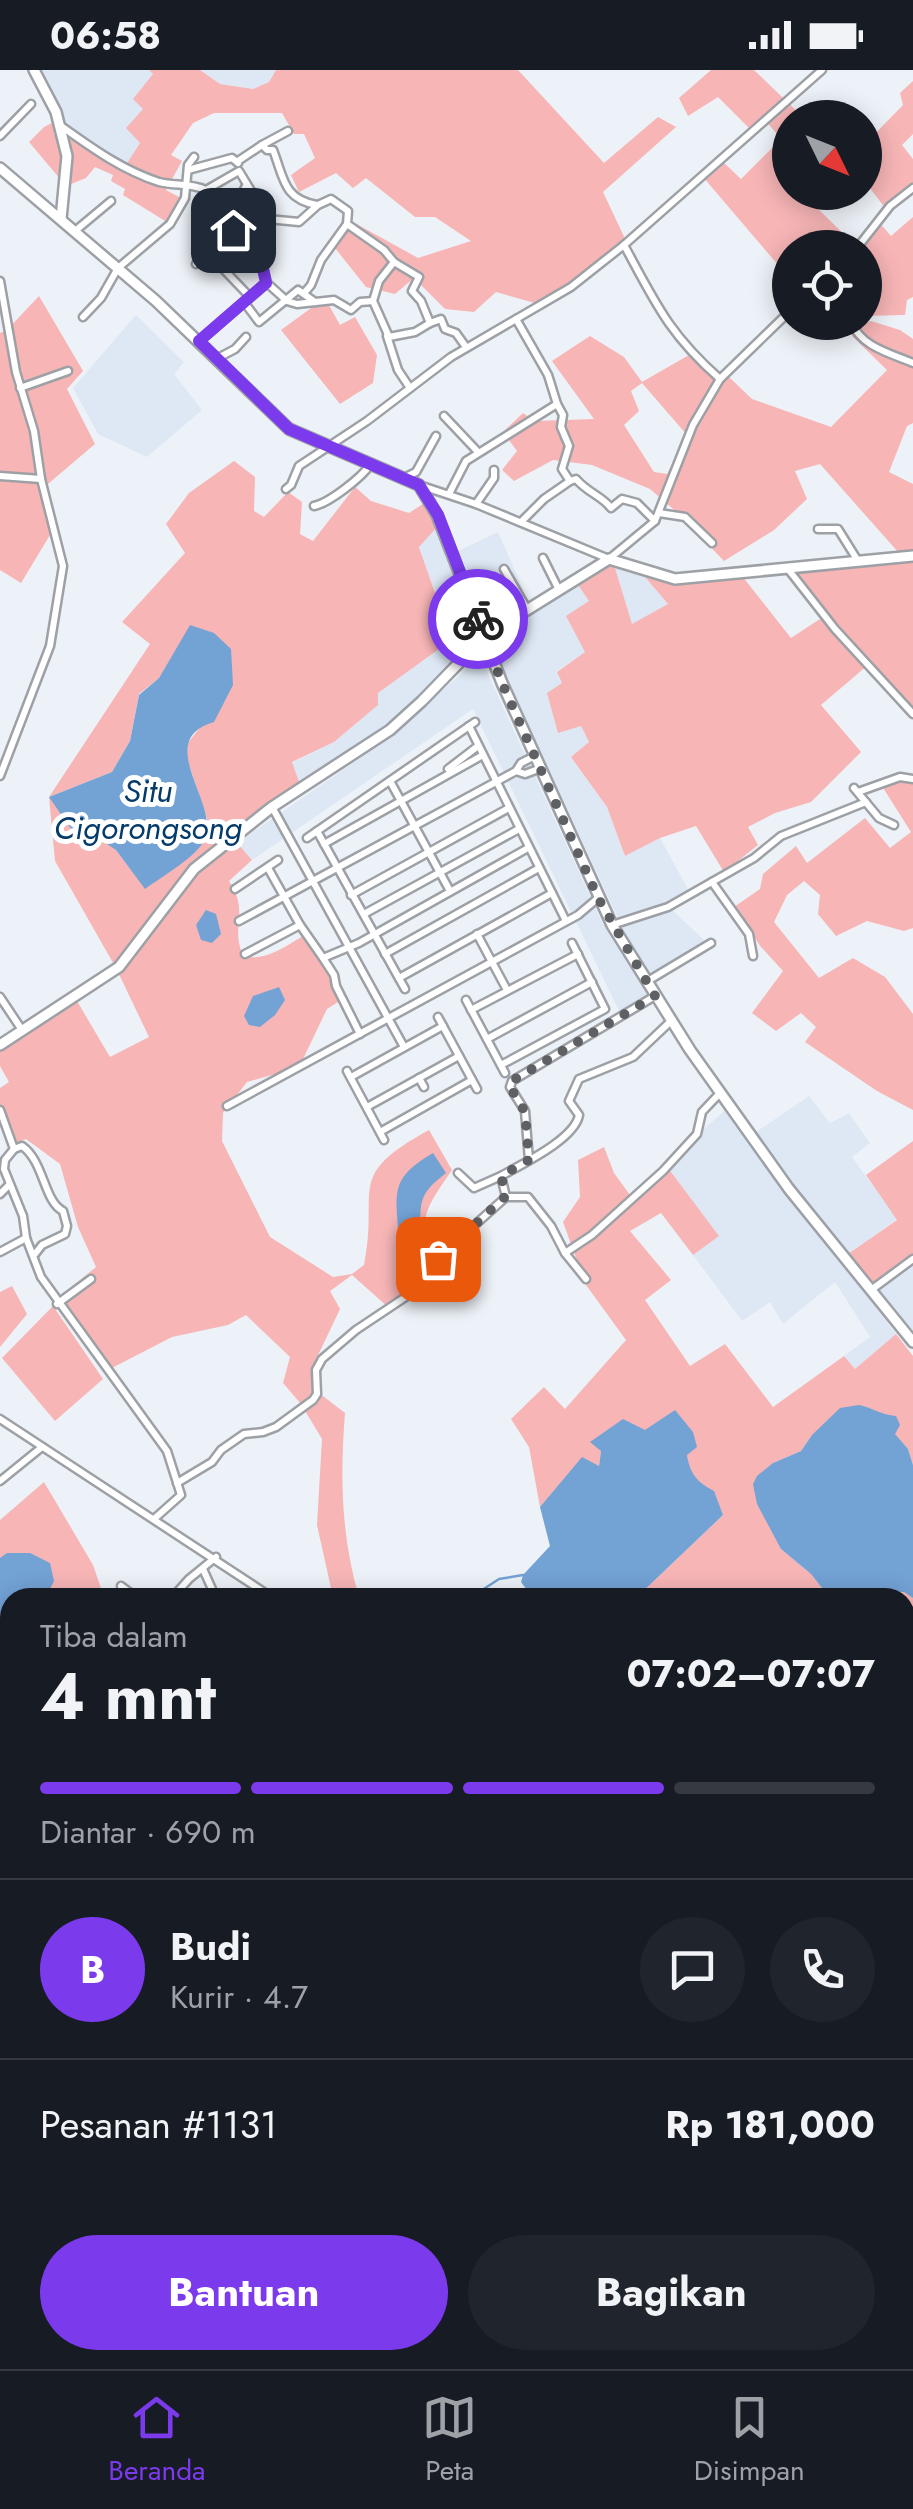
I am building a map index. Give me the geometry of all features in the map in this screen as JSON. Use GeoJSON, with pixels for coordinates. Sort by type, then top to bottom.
{"type":"FeatureCollection","features":[{"type":"Feature","properties":{"kind":"main road"},"geometry":{"type":"LineString","coordinates":[[34,70],[60,125],[68,170],[61,219]]}},
{"type":"Feature","properties":{"kind":"main road"},"geometry":{"type":"LineString","coordinates":[[0,168],[199,341],[289,429],[419,485],[438,515],[502,683],[612,925],[671,1021],[789,1189],[913,1342]]}},
{"type":"Feature","properties":{"kind":"main road"},"geometry":{"type":"LineString","coordinates":[[0,1045],[119,967],[194,869],[272,808],[390,730],[485,636],[610,559],[675,578],[913,556]]}},
{"type":"Feature","properties":{"kind":"street"},"geometry":{"type":"LineString","coordinates":[[286,489],[298,466],[466,347],[571,288],[822,70]]}},
{"type":"Feature","properties":{"kind":"street"},"geometry":{"type":"LineString","coordinates":[[0,136],[31,104]]}},
{"type":"Feature","properties":{"kind":"street"},"geometry":{"type":"LineString","coordinates":[[60,125],[129,170],[168,184],[188,184],[206,190],[240,171]]}},
{"type":"Feature","properties":{"kind":"street"},"geometry":{"type":"LineString","coordinates":[[238,160],[288,131]]}},
{"type":"Feature","properties":{"kind":"street"},"geometry":{"type":"LineString","coordinates":[[262,145],[273,150],[289,191],[299,202],[318,205]]}},
{"type":"Feature","properties":{"kind":"street"},"geometry":{"type":"LineString","coordinates":[[83,317],[101,298],[118,268],[166,229],[184,198],[194,156]]}},
{"type":"Feature","properties":{"kind":"street"},"geometry":{"type":"LineString","coordinates":[[188,170],[232,158],[238,160]]}},
{"type":"Feature","properties":{"kind":"street"},"geometry":{"type":"LineString","coordinates":[[238,160],[246,186],[256,194],[268,219]]}},
{"type":"Feature","properties":{"kind":"street"},"geometry":{"type":"LineString","coordinates":[[246,186],[235,206],[243,217],[233,230],[262,264],[266,283],[287,301],[298,304],[334,300],[351,310],[360,302],[373,301]]}},
{"type":"Feature","properties":{"kind":"street"},"geometry":{"type":"LineString","coordinates":[[871,230],[890,206],[913,188]]}},
{"type":"Feature","properties":{"kind":"street"},"geometry":{"type":"LineString","coordinates":[[268,219],[299,222],[331,199],[348,211],[347,224],[321,260],[305,292]]}},
{"type":"Feature","properties":{"kind":"street"},"geometry":{"type":"LineString","coordinates":[[75,230],[112,201]]}},
{"type":"Feature","properties":{"kind":"street"},"geometry":{"type":"LineString","coordinates":[[246,248],[268,219]]}},
{"type":"Feature","properties":{"kind":"street"},"geometry":{"type":"LineString","coordinates":[[347,224],[419,277],[412,292],[421,300],[430,324]]}},
{"type":"Feature","properties":{"kind":"street"},"geometry":{"type":"LineString","coordinates":[[214,259],[235,236]]}},
{"type":"Feature","properties":{"kind":"street"},"geometry":{"type":"LineString","coordinates":[[624,245],[662,318],[692,354],[720,379]]}},
{"type":"Feature","properties":{"kind":"street"},"geometry":{"type":"LineString","coordinates":[[196,264],[207,254],[214,259],[247,300],[259,322],[298,290],[316,302]]}},
{"type":"Feature","properties":{"kind":"street"},"geometry":{"type":"LineString","coordinates":[[394,262],[379,281],[373,301],[398,370],[410,388]]}},
{"type":"Feature","properties":{"kind":"street"},"geometry":{"type":"LineString","coordinates":[[0,280],[20,388],[34,431],[40,478],[60,548],[61,588],[42,670],[0,776]]}},
{"type":"Feature","properties":{"kind":"street"},"geometry":{"type":"LineString","coordinates":[[199,341],[266,283]]}},
{"type":"Feature","properties":{"kind":"street"},"geometry":{"type":"LineString","coordinates":[[516,318],[548,375],[563,414],[561,427],[568,446],[562,469],[570,481]]}},
{"type":"Feature","properties":{"kind":"street"},"geometry":{"type":"LineString","coordinates":[[387,336],[415,332],[441,319],[445,330],[456,333],[466,347]]}},
{"type":"Feature","properties":{"kind":"street"},"geometry":{"type":"LineString","coordinates":[[419,485],[610,559],[655,522],[693,424],[720,379],[772,328]]}},
{"type":"Feature","properties":{"kind":"street"},"geometry":{"type":"LineString","coordinates":[[216,359],[235,349],[246,337]]}},
{"type":"Feature","properties":{"kind":"street"},"geometry":{"type":"LineString","coordinates":[[863,340],[913,364]]}},
{"type":"Feature","properties":{"kind":"street"},"geometry":{"type":"LineString","coordinates":[[20,388],[68,371]]}},
{"type":"Feature","properties":{"kind":"street"},"geometry":{"type":"LineString","coordinates":[[449,494],[459,470],[478,452],[557,404]]}},
{"type":"Feature","properties":{"kind":"street"},"geometry":{"type":"LineString","coordinates":[[444,416],[478,452]]}},
{"type":"Feature","properties":{"kind":"street"},"geometry":{"type":"LineString","coordinates":[[404,478],[416,472],[436,436]]}},
{"type":"Feature","properties":{"kind":"street"},"geometry":{"type":"LineString","coordinates":[[314,506],[330,500],[370,464]]}},
{"type":"Feature","properties":{"kind":"street"},"geometry":{"type":"LineString","coordinates":[[476,504],[494,478],[494,470]]}},
{"type":"Feature","properties":{"kind":"street"},"geometry":{"type":"LineString","coordinates":[[0,476],[40,478]]}},
{"type":"Feature","properties":{"kind":"street"},"geometry":{"type":"LineString","coordinates":[[521,522],[544,499],[576,479],[588,493],[605,500],[611,508],[622,499],[637,503],[655,522]]}},
{"type":"Feature","properties":{"kind":"street"},"geometry":{"type":"LineString","coordinates":[[659,512],[686,517],[712,543]]}},
{"type":"Feature","properties":{"kind":"street"},"geometry":{"type":"LineString","coordinates":[[818,529],[838,529],[858,561]]}},
{"type":"Feature","properties":{"kind":"street"},"geometry":{"type":"LineString","coordinates":[[543,558],[559,590]]}},
{"type":"Feature","properties":{"kind":"street"},"geometry":{"type":"LineString","coordinates":[[504,568],[527,609]]}},
{"type":"Feature","properties":{"kind":"street"},"geometry":{"type":"LineString","coordinates":[[788,568],[836,629],[913,714]]}},
{"type":"Feature","properties":{"kind":"street"},"geometry":{"type":"LineString","coordinates":[[307,838],[472,724],[482,756],[566,921]]}},
{"type":"Feature","properties":{"kind":"street"},"geometry":{"type":"LineString","coordinates":[[436,780],[478,746]]}},
{"type":"Feature","properties":{"kind":"street"},"geometry":{"type":"LineString","coordinates":[[324,844],[482,756]]}},
{"type":"Feature","properties":{"kind":"street"},"geometry":{"type":"LineString","coordinates":[[240,920],[516,772],[521,764],[536,756]]}},
{"type":"Feature","properties":{"kind":"street"},"geometry":{"type":"LineString","coordinates":[[516,772],[525,774],[542,768]]}},
{"type":"Feature","properties":{"kind":"street"},"geometry":{"type":"LineString","coordinates":[[894,825],[879,818],[856,790],[900,776],[913,779]]}},
{"type":"Feature","properties":{"kind":"street"},"geometry":{"type":"LineString","coordinates":[[390,780],[450,891]]}},
{"type":"Feature","properties":{"kind":"street"},"geometry":{"type":"LineString","coordinates":[[612,925],[668,907],[754,858],[780,836],[866,802]]}},
{"type":"Feature","properties":{"kind":"street"},"geometry":{"type":"LineString","coordinates":[[272,808],[404,1047]]}},
{"type":"Feature","properties":{"kind":"street"},"geometry":{"type":"LineString","coordinates":[[351,895],[508,808]]}},
{"type":"Feature","properties":{"kind":"street"},"geometry":{"type":"LineString","coordinates":[[364,914],[519,829]]}},
{"type":"Feature","properties":{"kind":"street"},"geometry":{"type":"LineString","coordinates":[[316,831],[405,989]]}},
{"type":"Feature","properties":{"kind":"street"},"geometry":{"type":"LineString","coordinates":[[324,958],[528,848]]}},
{"type":"Feature","properties":{"kind":"street"},"geometry":{"type":"LineString","coordinates":[[234,889],[278,860]]}},
{"type":"Feature","properties":{"kind":"street"},"geometry":{"type":"LineString","coordinates":[[268,868],[324,958],[360,1034]]}},
{"type":"Feature","properties":{"kind":"street"},"geometry":{"type":"LineString","coordinates":[[385,954],[539,868]]}},
{"type":"Feature","properties":{"kind":"street"},"geometry":{"type":"LineString","coordinates":[[712,882],[749,934],[753,956]]}},
{"type":"Feature","properties":{"kind":"street"},"geometry":{"type":"LineString","coordinates":[[399,978],[552,893]]}},
{"type":"Feature","properties":{"kind":"street"},"geometry":{"type":"LineString","coordinates":[[228,1106],[601,903]]}},
{"type":"Feature","properties":{"kind":"street"},"geometry":{"type":"LineString","coordinates":[[246,954],[300,925]]}},
{"type":"Feature","properties":{"kind":"street"},"geometry":{"type":"LineString","coordinates":[[476,934],[507,990]]}},
{"type":"Feature","properties":{"kind":"street"},"geometry":{"type":"LineString","coordinates":[[466,1000],[503,1069],[602,1011],[604,1004],[572,943]]}},
{"type":"Feature","properties":{"kind":"street"},"geometry":{"type":"LineString","coordinates":[[645,982],[711,944]]}},
{"type":"Feature","properties":{"kind":"street"},"geometry":{"type":"LineString","coordinates":[[471,1010],[578,954]]}},
{"type":"Feature","properties":{"kind":"street"},"geometry":{"type":"LineString","coordinates":[[487,1039],[592,982]]}},
{"type":"Feature","properties":{"kind":"street"},"geometry":{"type":"LineString","coordinates":[[529,1160],[525,1112],[510,1087],[512,1081],[655,996]]}},
{"type":"Feature","properties":{"kind":"street"},"geometry":{"type":"LineString","coordinates":[[0,997],[22,1030]]}},
{"type":"Feature","properties":{"kind":"street"},"geometry":{"type":"LineString","coordinates":[[438,1017],[478,1089]]}},
{"type":"Feature","properties":{"kind":"street"},"geometry":{"type":"LineString","coordinates":[[458,1173],[474,1188],[550,1148],[577,1124],[579,1115],[570,1101],[579,1079],[633,1057],[671,1021]]}},
{"type":"Feature","properties":{"kind":"street"},"geometry":{"type":"LineString","coordinates":[[384,1140],[349,1074],[443,1026]]}},
{"type":"Feature","properties":{"kind":"street"},"geometry":{"type":"LineString","coordinates":[[366,1107],[459,1056]]}},
{"type":"Feature","properties":{"kind":"street"},"geometry":{"type":"LineString","coordinates":[[419,1078],[424,1087]]}},
{"type":"Feature","properties":{"kind":"street"},"geometry":{"type":"LineString","coordinates":[[380,1132],[472,1080]]}},
{"type":"Feature","properties":{"kind":"street"},"geometry":{"type":"LineString","coordinates":[[565,1253],[592,1235],[663,1171],[696,1134],[702,1112],[720,1093]]}},
{"type":"Feature","properties":{"kind":"street"},"geometry":{"type":"LineString","coordinates":[[0,1110],[14,1148]]}},
{"type":"Feature","properties":{"kind":"street"},"geometry":{"type":"LineString","coordinates":[[34,1255],[65,1234],[67,1222],[63,1212],[54,1207],[32,1155],[22,1146],[14,1148],[4,1165],[41,1277],[167,1451],[180,1498],[154,1518]]}},
{"type":"Feature","properties":{"kind":"street"},"geometry":{"type":"LineString","coordinates":[[501,1176],[506,1196]]}},
{"type":"Feature","properties":{"kind":"street"},"geometry":{"type":"LineString","coordinates":[[0,1194],[9,1185]]}},
{"type":"Feature","properties":{"kind":"street"},"geometry":{"type":"LineString","coordinates":[[178,1483],[212,1462],[221,1450],[244,1434],[276,1427],[313,1400],[317,1394],[316,1370],[322,1359],[356,1330],[434,1278],[439,1257],[506,1196],[528,1197],[586,1279]]}},
{"type":"Feature","properties":{"kind":"street"},"geometry":{"type":"LineString","coordinates":[[0,1252],[26,1238]]}},
{"type":"Feature","properties":{"kind":"street"},"geometry":{"type":"LineString","coordinates":[[871,1290],[913,1259]]}},
{"type":"Feature","properties":{"kind":"street"},"geometry":{"type":"LineString","coordinates":[[57,1304],[91,1279]]}},
{"type":"Feature","properties":{"kind":"street"},"geometry":{"type":"LineString","coordinates":[[0,1420],[259,1588]]}},
{"type":"Feature","properties":{"kind":"street"},"geometry":{"type":"LineString","coordinates":[[0,1481],[42,1447]]}},
{"type":"Feature","properties":{"kind":"street"},"geometry":{"type":"LineString","coordinates":[[181,1588],[216,1558]]}},
{"type":"Feature","properties":{"kind":"street"},"geometry":{"type":"LineString","coordinates":[[203,1569],[212,1588]]}},
{"type":"Feature","properties":{"kind":"shaded area"},"geometry":{"type":"Polygon","coordinates":[[[34,70],[153,73],[143,109],[141,142],[124,168],[102,157],[60,119],[34,70]]]}},
{"type":"Feature","properties":{"kind":"shaded area"},"geometry":{"type":"Polygon","coordinates":[[[149,70],[200,70],[220,84],[253,89],[269,82],[276,70],[518,70],[604,163],[658,117],[676,127],[603,192],[627,243],[542,305],[496,292],[474,312],[445,309],[414,278],[395,294],[366,287],[335,248],[353,222],[418,258],[471,241],[435,217],[415,217],[366,178],[353,188],[336,173],[299,192],[291,175],[315,158],[304,134],[294,134],[282,113],[214,113],[193,123],[171,155],[182,161],[166,190],[181,198],[170,224],[123,195],[125,189],[111,181],[113,175],[95,167],[86,178],[66,186],[29,142],[44,127],[60,119],[102,157],[124,168],[140,143],[126,128],[143,109],[133,99],[153,74],[149,70]]]}},
{"type":"Feature","properties":{"kind":"shaded area"},"geometry":{"type":"Polygon","coordinates":[[[200,70],[276,70],[269,82],[253,89],[220,84],[200,70]]]}},
{"type":"Feature","properties":{"kind":"shaded area"},"geometry":{"type":"Polygon","coordinates":[[[711,70],[754,70],[785,100],[772,100],[772,128],[765,120],[752,131],[718,97],[688,116],[679,98],[711,70]]]}},
{"type":"Feature","properties":{"kind":"shaded area"},"geometry":{"type":"Polygon","coordinates":[[[913,81],[913,134],[902,145],[913,159],[913,187],[886,209],[882,204],[882,127],[903,105],[900,93],[913,81]]]}},
{"type":"Feature","properties":{"kind":"shaded area"},"geometry":{"type":"Polygon","coordinates":[[[772,148],[772,210],[819,210],[840,230],[772,230],[772,258],[703,177],[722,161],[741,179],[772,148]]]}},
{"type":"Feature","properties":{"kind":"shaded area"},"geometry":{"type":"Polygon","coordinates":[[[913,217],[913,297],[907,300],[905,315],[882,316],[882,230],[868,230],[877,220],[891,236],[913,217]]]}},
{"type":"Feature","properties":{"kind":"shaded area"},"geometry":{"type":"Polygon","coordinates":[[[39,296],[83,371],[67,389],[95,444],[42,489],[53,530],[21,583],[0,570],[0,333],[39,296]]]}},
{"type":"Feature","properties":{"kind":"shaded area"},"geometry":{"type":"Polygon","coordinates":[[[325,298],[340,325],[355,317],[377,355],[373,383],[340,404],[281,330],[325,298]]]}},
{"type":"Feature","properties":{"kind":"shaded area"},"geometry":{"type":"Polygon","coordinates":[[[136,315],[184,362],[174,374],[202,410],[147,457],[98,434],[73,388],[136,315]]]}},
{"type":"Feature","properties":{"kind":"shaded area"},"geometry":{"type":"Polygon","coordinates":[[[882,324],[913,339],[913,423],[907,426],[889,472],[913,484],[913,552],[899,553],[820,464],[795,471],[807,499],[774,530],[724,561],[650,489],[592,465],[553,460],[514,481],[502,470],[517,451],[503,432],[523,413],[535,421],[594,419],[552,361],[590,336],[624,357],[642,382],[689,355],[728,376],[752,399],[831,427],[887,370],[856,340],[882,340],[882,324]],[[642,383],[631,391],[639,411],[624,425],[654,472],[667,474],[687,435],[642,383]]]}},
{"type":"Feature","properties":{"kind":"shaded area"},"geometry":{"type":"Polygon","coordinates":[[[234,461],[255,477],[254,511],[264,517],[288,492],[302,502],[300,534],[313,541],[355,487],[371,501],[409,513],[426,502],[438,526],[419,547],[435,593],[458,579],[475,623],[378,693],[378,705],[334,742],[292,762],[301,788],[232,837],[252,860],[229,881],[238,902],[238,936],[243,955],[267,955],[307,934],[346,997],[327,1009],[303,1059],[279,1073],[247,1082],[223,1113],[222,1141],[270,1237],[333,1277],[352,1274],[364,1265],[370,1186],[385,1160],[429,1130],[452,1170],[426,1219],[428,1240],[442,1271],[389,1308],[352,1275],[330,1291],[340,1309],[311,1370],[319,1393],[345,1413],[343,1506],[357,1588],[331,1588],[317,1525],[322,1439],[283,1383],[290,1357],[246,1315],[228,1325],[172,1337],[106,1371],[58,1298],[96,1267],[78,1227],[60,1164],[26,1139],[13,1144],[0,1111],[0,1088],[9,1082],[0,1066],[0,1044],[74,996],[110,1057],[149,1037],[116,968],[55,861],[49,797],[150,644],[122,622],[185,553],[166,524],[189,493],[234,461]],[[190,626],[159,678],[139,694],[130,741],[112,772],[49,797],[116,850],[145,888],[208,822],[187,759],[187,744],[201,726],[190,626]]]}},
{"type":"Feature","properties":{"kind":"shaded area"},"geometry":{"type":"Polygon","coordinates":[[[438,526],[458,579],[435,593],[419,546],[438,526]]]}},
{"type":"Feature","properties":{"kind":"shaded area"},"geometry":{"type":"Polygon","coordinates":[[[498,532],[523,589],[484,609],[458,551],[498,532]]]}},
{"type":"Feature","properties":{"kind":"shaded area"},"geometry":{"type":"Polygon","coordinates":[[[913,558],[913,712],[868,665],[821,705],[861,752],[811,802],[775,813],[748,827],[758,845],[724,872],[696,826],[625,856],[607,807],[571,757],[589,742],[581,726],[558,733],[547,693],[562,683],[557,672],[585,652],[566,616],[589,601],[576,582],[606,564],[615,568],[632,624],[668,604],[645,577],[678,583],[742,576],[791,638],[823,617],[786,572],[913,558]]]}},
{"type":"Feature","properties":{"kind":"shaded area"},"geometry":{"type":"Polygon","coordinates":[[[615,568],[645,577],[668,604],[632,625],[615,568]]]}},
{"type":"Feature","properties":{"kind":"shaded area"},"geometry":{"type":"Polygon","coordinates":[[[576,582],[589,601],[585,652],[557,671],[562,683],[558,732],[581,726],[589,743],[571,757],[607,807],[625,856],[660,838],[689,891],[665,903],[706,942],[650,976],[621,925],[512,690],[492,637],[576,582]]]}},
{"type":"Feature","properties":{"kind":"shaded area"},"geometry":{"type":"Polygon","coordinates":[[[475,623],[480,633],[473,642],[405,712],[301,788],[292,763],[334,742],[378,705],[378,693],[475,623]]]}},
{"type":"Feature","properties":{"kind":"shaded area"},"geometry":{"type":"Polygon","coordinates":[[[480,657],[603,924],[651,1001],[621,1015],[473,709],[252,860],[237,843],[388,739],[480,657]]]}},
{"type":"Feature","properties":{"kind":"shaded area"},"geometry":{"type":"Polygon","coordinates":[[[901,773],[913,774],[913,928],[904,931],[867,921],[836,936],[818,914],[820,895],[804,881],[787,895],[774,922],[819,978],[853,958],[885,977],[913,1014],[913,1110],[877,1091],[805,1042],[816,1027],[801,1013],[776,1031],[752,1013],[783,971],[734,907],[760,889],[763,874],[796,846],[807,863],[865,818],[890,848],[911,832],[880,783],[901,773]]]}},
{"type":"Feature","properties":{"kind":"shaded area"},"geometry":{"type":"Polygon","coordinates":[[[809,1096],[830,1123],[849,1113],[870,1143],[852,1157],[897,1219],[845,1256],[756,1132],[809,1096]]]}},
{"type":"Feature","properties":{"kind":"shaded area"},"geometry":{"type":"Polygon","coordinates":[[[725,1110],[896,1334],[855,1369],[844,1356],[870,1337],[835,1282],[783,1324],[770,1302],[742,1321],[693,1255],[718,1235],[665,1164],[725,1110]]]}},
{"type":"Feature","properties":{"kind":"shaded area"},"geometry":{"type":"Polygon","coordinates":[[[913,1141],[913,1263],[877,1292],[845,1256],[897,1220],[866,1175],[913,1141]]]}},
{"type":"Feature","properties":{"kind":"shaded area"},"geometry":{"type":"Polygon","coordinates":[[[604,1147],[614,1173],[630,1195],[665,1164],[719,1236],[693,1255],[661,1213],[630,1231],[671,1280],[645,1300],[690,1366],[725,1344],[773,1407],[844,1356],[855,1369],[896,1334],[913,1356],[913,1465],[908,1449],[894,1434],[812,1435],[801,1451],[773,1463],[781,1549],[822,1588],[646,1588],[723,1515],[689,1472],[687,1455],[645,1430],[591,1441],[601,1451],[599,1466],[582,1458],[540,1507],[529,1447],[511,1419],[544,1387],[565,1409],[626,1340],[586,1285],[563,1222],[580,1197],[578,1160],[604,1147]]]}},
{"type":"Feature","properties":{"kind":"shaded area"},"geometry":{"type":"Polygon","coordinates":[[[913,1263],[913,1339],[877,1292],[913,1263]]]}},
{"type":"Feature","properties":{"kind":"shaded area"},"geometry":{"type":"Polygon","coordinates":[[[12,1286],[27,1314],[0,1347],[0,1292],[12,1286]]]}},
{"type":"Feature","properties":{"kind":"shaded area"},"geometry":{"type":"Polygon","coordinates":[[[53,1306],[103,1379],[55,1421],[2,1358],[53,1306]]]}},
{"type":"Feature","properties":{"kind":"shaded area"},"geometry":{"type":"Polygon","coordinates":[[[44,1482],[93,1565],[101,1588],[0,1588],[0,1520],[44,1482]]]}},
{"type":"Feature","properties":{"kind":"water","name":"Situ Cigorongsong"},"geometry":{"type":"Polygon","coordinates":[[[190,625],[214,633],[231,649],[233,685],[214,722],[196,731],[189,743],[188,757],[207,824],[205,839],[187,859],[145,889],[116,850],[101,840],[85,849],[49,797],[112,772],[130,741],[139,695],[159,678],[190,625]]]}},
{"type":"Feature","properties":{"kind":"water"},"geometry":{"type":"Polygon","coordinates":[[[206,910],[216,914],[221,934],[212,943],[201,940],[196,925],[206,910]]]}},
{"type":"Feature","properties":{"kind":"water"},"geometry":{"type":"Polygon","coordinates":[[[279,987],[285,1000],[275,1015],[260,1027],[249,1025],[244,1016],[253,996],[279,987]]]}},
{"type":"Feature","properties":{"kind":"water"},"geometry":{"type":"Polygon","coordinates":[[[433,1153],[446,1173],[429,1188],[422,1201],[420,1239],[399,1239],[398,1188],[409,1171],[433,1153]]]}},
{"type":"Feature","properties":{"kind":"water"},"geometry":{"type":"Polygon","coordinates":[[[859,1405],[896,1416],[900,1425],[895,1434],[908,1449],[913,1465],[913,1588],[822,1588],[781,1549],[757,1504],[753,1484],[757,1476],[773,1463],[801,1451],[840,1408],[859,1405]]]}},
{"type":"Feature","properties":{"kind":"water"},"geometry":{"type":"Polygon","coordinates":[[[675,1410],[693,1432],[697,1447],[687,1455],[692,1472],[714,1491],[723,1515],[646,1588],[525,1588],[521,1582],[523,1575],[550,1546],[540,1507],[582,1457],[599,1466],[601,1451],[590,1442],[623,1419],[645,1430],[675,1410]]]}},
{"type":"Feature","properties":{"kind":"water"},"geometry":{"type":"Polygon","coordinates":[[[7,1553],[30,1553],[50,1563],[54,1581],[50,1588],[0,1588],[0,1558],[7,1553]]]}},
{"type":"Feature","properties":{"kind":"waterway"},"geometry":{"type":"LineString","coordinates":[[485,1588],[499,1579],[523,1575]]}},
{"type":"Feature","properties":{"kind":"way so far"},"geometry":{"type":"LineString","coordinates":[[438,1259],[506,1196],[501,1176],[529,1160],[525,1112],[510,1087],[512,1081],[655,996],[598,898],[502,683],[478,619]]}},
{"type":"Feature","properties":{"kind":"route"},"geometry":{"type":"LineString","coordinates":[[233,230],[248,253],[262,264],[266,283],[199,341],[289,429],[419,485],[438,515],[478,619]]}}]}
